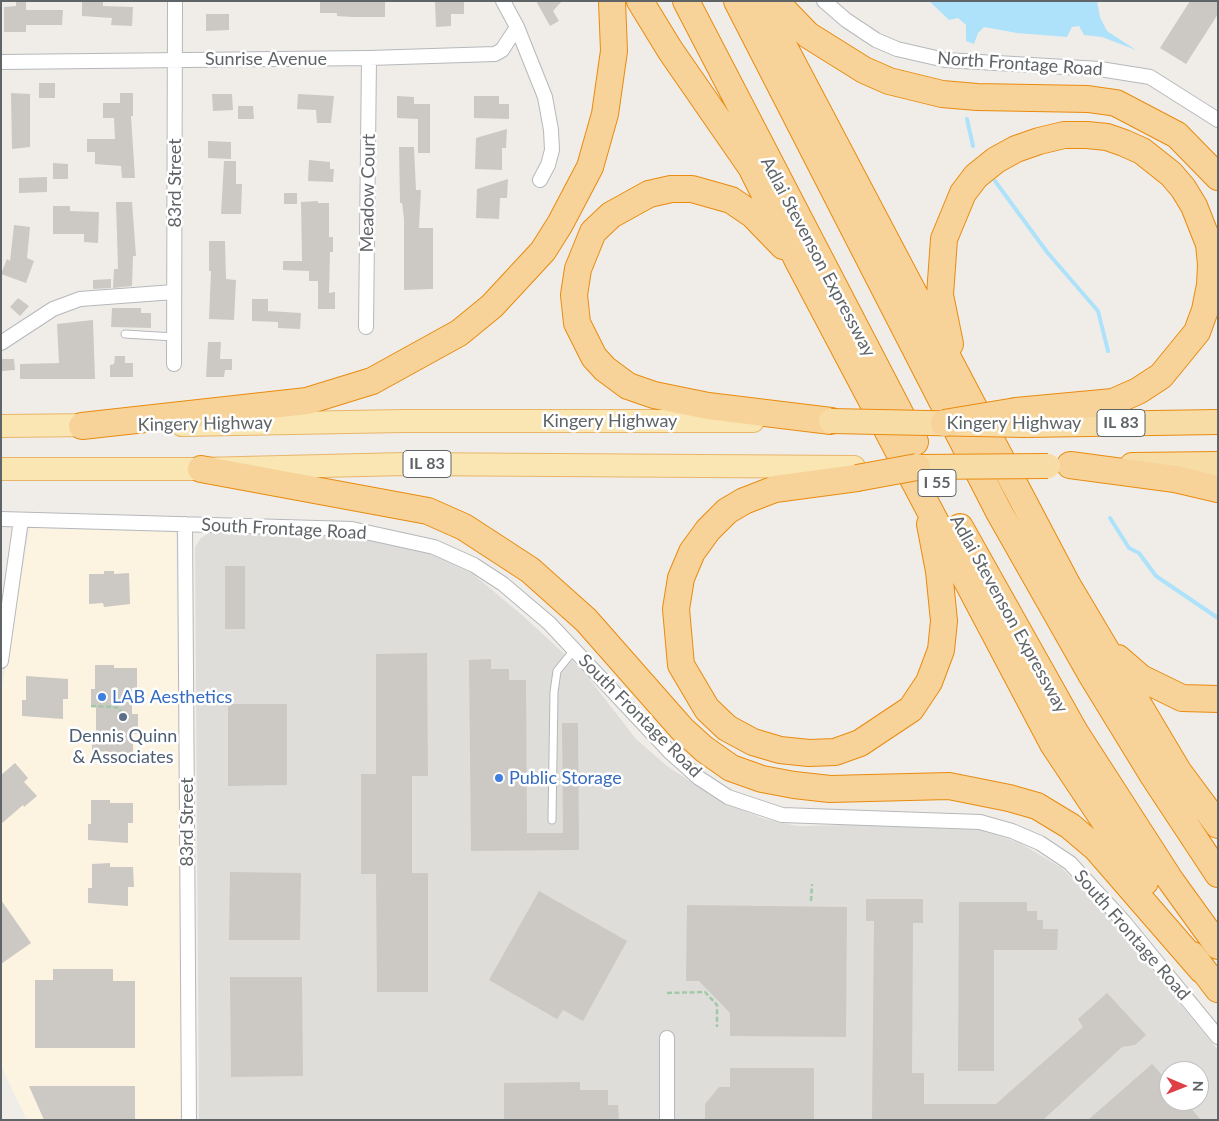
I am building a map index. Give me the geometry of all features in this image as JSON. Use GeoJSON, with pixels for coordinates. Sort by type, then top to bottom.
{"type":"FeatureCollection","features":[{"type":"Feature","properties":{"kind":"highway"},"geometry":{"type":"LineString","coordinates":[[82,426],[307,402],[372,381],[459,332],[492,306],[543,251],[560,224],[590,167],[605,114],[614,52],[612,1]]}},
{"type":"Feature","properties":{"kind":"highway"},"geometry":{"type":"LineString","coordinates":[[640,1],[670,50],[752,167],[799,263],[1054,744],[1210,979]]}},
{"type":"Feature","properties":{"kind":"highway","name":"Adlai Stevenson Expressway"},"geometry":{"type":"LineString","coordinates":[[686,1],[964,535],[1036,664],[1075,732],[1155,856],[1218,946]]}},
{"type":"Feature","properties":{"kind":"highway","name":"I 55"},"geometry":{"type":"LineString","coordinates":[[737,1],[999,512],[1092,676],[1152,774],[1218,874]]}},
{"type":"Feature","properties":{"kind":"highway"},"geometry":{"type":"LineString","coordinates":[[760,1],[1068,586],[1178,771],[1218,825]]}},
{"type":"Feature","properties":{"kind":"highway"},"geometry":{"type":"LineString","coordinates":[[775,1],[808,35],[864,70],[889,81],[951,95],[1088,100],[1116,103],[1177,135],[1218,177]]}},
{"type":"Feature","properties":{"kind":"highway"},"geometry":{"type":"LineString","coordinates":[[944,423],[1020,418],[1113,402],[1138,391],[1161,376],[1197,332],[1205,310],[1212,265],[1202,224],[1183,188],[1171,174],[1142,151],[1124,142],[1107,137],[1064,135],[1016,149],[996,160],[976,176],[963,193],[944,239],[940,295],[949,343],[962,385]]}},
{"type":"Feature","properties":{"kind":"highway"},"geometry":{"type":"LineString","coordinates":[[799,263],[753,214],[731,200],[692,189],[672,189],[650,194],[611,215],[593,232],[578,269],[574,295],[577,323],[594,357],[605,369],[628,386],[654,395],[708,406],[831,421]]}},
{"type":"Feature","properties":{"kind":"highway","name":"Kingery Highway"},"geometry":{"type":"LineString","coordinates":[[1020,418],[1218,422]]}},
{"type":"Feature","properties":{"kind":"highway","name":"Kingery Highway"},"geometry":{"type":"LineString","coordinates":[[831,421],[944,423]]}},
{"type":"Feature","properties":{"kind":"highway"},"geometry":{"type":"LineString","coordinates":[[929,506],[931,533],[939,571],[944,621],[940,650],[929,682],[912,709],[860,743],[835,752],[780,750],[754,742],[727,728],[707,709],[681,665],[677,638],[676,608],[681,578],[692,552],[708,530],[727,511],[744,501],[775,488],[855,472],[917,467],[1218,464]]}},
{"type":"Feature","properties":{"kind":"highway"},"geometry":{"type":"LineString","coordinates":[[1059,466],[1175,479],[1218,490]]}},
{"type":"Feature","properties":{"kind":"highway"},"geometry":{"type":"LineString","coordinates":[[201,469],[428,511],[464,526],[530,570],[586,620],[682,729],[704,749],[731,768],[762,779],[794,785],[830,789],[949,786],[1009,798],[1037,806],[1070,826],[1096,848],[1210,979]]}},
{"type":"Feature","properties":{"kind":"highway"},"geometry":{"type":"LineString","coordinates":[[1068,586],[1118,658],[1141,678],[1182,698],[1218,699]]}},
{"type":"Feature","properties":{"kind":"main road","name":"Kingery Highway"},"geometry":{"type":"LineString","coordinates":[[1,426],[403,421],[831,421]]}},
{"type":"Feature","properties":{"kind":"main road","name":"IL 83"},"geometry":{"type":"LineString","coordinates":[[1,470],[201,469],[404,464],[855,472]]}},
{"type":"Feature","properties":{"kind":"street","name":"83rd Street"},"geometry":{"type":"LineString","coordinates":[[174,364],[175,1]]}},
{"type":"Feature","properties":{"kind":"street"},"geometry":{"type":"LineString","coordinates":[[503,1],[517,27],[545,97],[551,130],[552,150],[548,165],[540,180]]}},
{"type":"Feature","properties":{"kind":"street","name":"North Frontage Road"},"geometry":{"type":"LineString","coordinates":[[824,1],[846,20],[876,40],[897,49],[945,60],[1100,70],[1150,77],[1218,120]]}},
{"type":"Feature","properties":{"kind":"street","name":"Sunrise Avenue"},"geometry":{"type":"LineString","coordinates":[[1,62],[369,58],[495,54],[502,50],[517,27]]}},
{"type":"Feature","properties":{"kind":"street","name":"Meadow Court"},"geometry":{"type":"LineString","coordinates":[[366,327],[369,58]]}},
{"type":"Feature","properties":{"kind":"street"},"geometry":{"type":"LineString","coordinates":[[1,342],[53,310],[80,299],[174,292]]}},
{"type":"Feature","properties":{"kind":"street","name":"South Frontage Road"},"geometry":{"type":"LineString","coordinates":[[1,519],[352,529],[434,547],[474,565],[503,584],[549,623],[670,752],[699,778],[728,797],[782,814],[980,822],[1040,843],[1070,863],[1124,922],[1218,1037]]}},
{"type":"Feature","properties":{"kind":"street"},"geometry":{"type":"LineString","coordinates":[[1,660],[21,520]]}},
{"type":"Feature","properties":{"kind":"street","name":"83rd Street"},"geometry":{"type":"LineString","coordinates":[[185,524],[189,1120]]}},
{"type":"Feature","properties":{"kind":"street"},"geometry":{"type":"LineString","coordinates":[[667,1038],[667,1120]]}},
{"type":"Feature","properties":{"kind":"lane"},"geometry":{"type":"LineString","coordinates":[[125,334],[174,337]]}},
{"type":"Feature","properties":{"kind":"lane"},"geometry":{"type":"LineString","coordinates":[[552,820],[554,692],[557,671],[574,650]]}},
{"type":"Feature","properties":{"kind":"path"},"geometry":{"type":"LineString","coordinates":[[91,706],[115,706],[123,714]]}},
{"type":"Feature","properties":{"kind":"path"},"geometry":{"type":"LineString","coordinates":[[811,901],[812,884]]}},
{"type":"Feature","properties":{"kind":"path"},"geometry":{"type":"LineString","coordinates":[[667,993],[705,992],[717,1006],[717,1027]]}},
{"type":"Feature","properties":{"kind":"shaded area"},"geometry":{"type":"Polygon","coordinates":[[[30,528],[176,532],[183,1120],[27,1120],[1,1066],[1,693],[30,528]]]}},
{"type":"Feature","properties":{"kind":"shaded area"},"geometry":{"type":"Polygon","coordinates":[[[214,530],[362,536],[400,543],[434,555],[473,574],[522,615],[584,672],[636,739],[667,766],[722,802],[765,819],[797,826],[914,824],[980,830],[1020,843],[1062,868],[1107,915],[1218,1050],[1218,1120],[199,1120],[195,547],[201,538],[214,530]]]}},
{"type":"Feature","properties":{"kind":"water"},"geometry":{"type":"Polygon","coordinates":[[[929,1],[1097,1],[1100,17],[1107,31],[1136,50],[1102,37],[1084,35],[1079,26],[1072,27],[1067,37],[1017,33],[984,27],[978,33],[974,44],[966,41],[966,25],[958,18],[949,20],[929,1]]]}},
{"type":"Feature","properties":{"kind":"building"},"geometry":{"type":"Polygon","coordinates":[[[16,1],[26,1],[26,10],[63,10],[62,25],[26,25],[26,32],[4,32],[4,7],[16,6],[16,1]]]}},
{"type":"Feature","properties":{"kind":"building"},"geometry":{"type":"Polygon","coordinates":[[[82,1],[103,2],[103,6],[133,7],[132,26],[111,25],[112,18],[82,16],[82,1]]]}},
{"type":"Feature","properties":{"kind":"building"},"geometry":{"type":"Polygon","coordinates":[[[320,1],[385,1],[385,17],[352,17],[337,16],[337,13],[320,13],[320,1]]]}},
{"type":"Feature","properties":{"kind":"building"},"geometry":{"type":"Polygon","coordinates":[[[435,1],[464,1],[464,14],[451,14],[451,26],[436,27],[435,1]]]}},
{"type":"Feature","properties":{"kind":"building"},"geometry":{"type":"Polygon","coordinates":[[[536,1],[562,1],[553,11],[559,21],[550,26],[536,1]]]}},
{"type":"Feature","properties":{"kind":"building"},"geometry":{"type":"Polygon","coordinates":[[[1190,1],[1218,1],[1218,14],[1186,64],[1160,48],[1190,1]]]}},
{"type":"Feature","properties":{"kind":"building"},"geometry":{"type":"Polygon","coordinates":[[[206,14],[229,14],[229,30],[206,31],[206,14]]]}},
{"type":"Feature","properties":{"kind":"building"},"geometry":{"type":"Polygon","coordinates":[[[39,83],[55,83],[55,98],[39,98],[39,83]]]}},
{"type":"Feature","properties":{"kind":"building"},"geometry":{"type":"Polygon","coordinates":[[[11,93],[30,94],[30,147],[12,149],[11,93]]]}},
{"type":"Feature","properties":{"kind":"building"},"geometry":{"type":"Polygon","coordinates":[[[120,93],[133,93],[133,116],[131,116],[135,178],[122,178],[121,166],[95,164],[95,152],[87,152],[87,139],[115,139],[114,118],[103,118],[103,103],[120,103],[120,93]]]}},
{"type":"Feature","properties":{"kind":"building"},"geometry":{"type":"Polygon","coordinates":[[[212,94],[232,94],[233,110],[213,111],[212,94]]]}},
{"type":"Feature","properties":{"kind":"building"},"geometry":{"type":"Polygon","coordinates":[[[298,94],[334,96],[331,123],[317,123],[316,110],[297,109],[298,94]]]}},
{"type":"Feature","properties":{"kind":"building"},"geometry":{"type":"Polygon","coordinates":[[[397,96],[414,97],[414,104],[430,104],[430,153],[418,153],[418,119],[397,118],[397,96]]]}},
{"type":"Feature","properties":{"kind":"building"},"geometry":{"type":"Polygon","coordinates":[[[474,96],[499,96],[499,104],[509,104],[509,119],[474,118],[474,96]]]}},
{"type":"Feature","properties":{"kind":"building"},"geometry":{"type":"Polygon","coordinates":[[[238,106],[253,106],[254,119],[238,119],[238,106]]]}},
{"type":"Feature","properties":{"kind":"building"},"geometry":{"type":"Polygon","coordinates":[[[507,129],[506,148],[502,148],[502,170],[475,169],[476,138],[507,129]]]}},
{"type":"Feature","properties":{"kind":"building"},"geometry":{"type":"Polygon","coordinates":[[[208,141],[231,142],[231,159],[208,158],[208,141]]]}},
{"type":"Feature","properties":{"kind":"building"},"geometry":{"type":"Polygon","coordinates":[[[399,147],[414,147],[416,190],[421,190],[419,228],[433,228],[433,289],[404,290],[404,219],[402,203],[400,203],[399,147]]]}},
{"type":"Feature","properties":{"kind":"building"},"geometry":{"type":"Polygon","coordinates":[[[309,160],[330,162],[330,169],[334,169],[333,182],[308,181],[309,160]]]}},
{"type":"Feature","properties":{"kind":"building"},"geometry":{"type":"Polygon","coordinates":[[[224,161],[236,161],[236,184],[242,184],[241,214],[221,214],[224,161]]]}},
{"type":"Feature","properties":{"kind":"building"},"geometry":{"type":"Polygon","coordinates":[[[53,163],[68,164],[68,179],[53,179],[53,163]]]}},
{"type":"Feature","properties":{"kind":"building"},"geometry":{"type":"Polygon","coordinates":[[[47,177],[47,192],[19,193],[19,178],[47,177]]]}},
{"type":"Feature","properties":{"kind":"building"},"geometry":{"type":"Polygon","coordinates":[[[508,179],[507,198],[500,198],[499,219],[476,218],[477,189],[508,179]]]}},
{"type":"Feature","properties":{"kind":"building"},"geometry":{"type":"Polygon","coordinates":[[[284,193],[297,193],[297,204],[284,204],[284,193]]]}},
{"type":"Feature","properties":{"kind":"building"},"geometry":{"type":"Polygon","coordinates":[[[318,201],[318,203],[329,203],[329,237],[333,237],[333,252],[330,252],[329,293],[335,292],[335,309],[318,309],[318,281],[309,281],[309,271],[283,270],[283,261],[302,261],[301,202],[318,201]]]}},
{"type":"Feature","properties":{"kind":"building"},"geometry":{"type":"Polygon","coordinates":[[[116,202],[132,202],[136,256],[133,256],[132,286],[113,288],[114,269],[118,269],[116,202]]]}},
{"type":"Feature","properties":{"kind":"building"},"geometry":{"type":"Polygon","coordinates":[[[53,206],[70,206],[70,211],[99,212],[98,243],[84,242],[84,234],[53,234],[53,206]]]}},
{"type":"Feature","properties":{"kind":"building"},"geometry":{"type":"Polygon","coordinates":[[[14,225],[30,227],[27,258],[34,261],[26,283],[1,274],[7,259],[10,261],[14,225]]]}},
{"type":"Feature","properties":{"kind":"building"},"geometry":{"type":"Polygon","coordinates":[[[209,241],[225,241],[226,279],[236,280],[234,320],[209,319],[211,271],[209,271],[209,241]]]}},
{"type":"Feature","properties":{"kind":"building"},"geometry":{"type":"Polygon","coordinates":[[[111,279],[111,288],[93,289],[93,280],[111,279]]]}},
{"type":"Feature","properties":{"kind":"building"},"geometry":{"type":"Polygon","coordinates":[[[18,298],[29,306],[20,316],[10,307],[18,298]]]}},
{"type":"Feature","properties":{"kind":"building"},"geometry":{"type":"Polygon","coordinates":[[[252,299],[268,299],[268,311],[301,313],[300,329],[278,328],[278,322],[252,321],[252,299]]]}},
{"type":"Feature","properties":{"kind":"building"},"geometry":{"type":"Polygon","coordinates":[[[112,308],[141,308],[141,313],[151,313],[151,328],[111,327],[112,308]]]}},
{"type":"Feature","properties":{"kind":"building"},"geometry":{"type":"Polygon","coordinates":[[[93,320],[95,379],[20,379],[20,364],[59,363],[57,324],[93,320]]]}},
{"type":"Feature","properties":{"kind":"building"},"geometry":{"type":"Polygon","coordinates":[[[208,342],[221,342],[220,359],[232,359],[232,370],[225,370],[224,377],[206,377],[208,342]]]}},
{"type":"Feature","properties":{"kind":"building"},"geometry":{"type":"Polygon","coordinates":[[[115,356],[125,356],[125,363],[133,363],[133,377],[110,377],[110,365],[114,364],[115,356]]]}},
{"type":"Feature","properties":{"kind":"building"},"geometry":{"type":"Polygon","coordinates":[[[1,359],[14,359],[15,370],[2,371],[1,359]]]}},
{"type":"Feature","properties":{"kind":"building"},"geometry":{"type":"Polygon","coordinates":[[[225,566],[245,566],[245,629],[225,629],[225,566]]]}},
{"type":"Feature","properties":{"kind":"building"},"geometry":{"type":"Polygon","coordinates":[[[104,571],[114,571],[114,574],[129,573],[130,604],[104,607],[103,603],[89,604],[89,574],[104,574],[104,571]]]}},
{"type":"Feature","properties":{"kind":"building"},"geometry":{"type":"Polygon","coordinates":[[[427,653],[428,776],[412,776],[412,873],[428,873],[428,992],[377,992],[376,874],[361,874],[361,774],[376,774],[376,654],[427,653]]]}},
{"type":"Feature","properties":{"kind":"building","name":"Public Storage"},"geometry":{"type":"Polygon","coordinates":[[[491,659],[491,669],[509,669],[509,680],[526,680],[527,833],[563,833],[562,723],[578,723],[579,850],[471,851],[469,660],[491,659]]]}},
{"type":"Feature","properties":{"kind":"building"},"geometry":{"type":"Polygon","coordinates":[[[95,665],[114,665],[114,668],[137,668],[137,688],[132,688],[132,714],[138,714],[138,734],[133,734],[133,753],[92,751],[92,735],[96,735],[96,705],[91,705],[91,689],[95,689],[95,665]]]}},
{"type":"Feature","properties":{"kind":"building"},"geometry":{"type":"Polygon","coordinates":[[[26,676],[68,679],[68,699],[63,699],[63,719],[22,716],[22,700],[26,700],[26,676]]]}},
{"type":"Feature","properties":{"kind":"building"},"geometry":{"type":"Polygon","coordinates":[[[228,704],[287,704],[287,785],[228,786],[228,704]]]}},
{"type":"Feature","properties":{"kind":"building"},"geometry":{"type":"Polygon","coordinates":[[[15,763],[28,778],[24,782],[37,796],[1,824],[1,775],[15,763]]]}},
{"type":"Feature","properties":{"kind":"building"},"geometry":{"type":"Polygon","coordinates":[[[91,800],[110,800],[110,803],[133,803],[133,823],[128,823],[128,843],[88,840],[88,824],[91,824],[91,800]]]}},
{"type":"Feature","properties":{"kind":"building"},"geometry":{"type":"Polygon","coordinates":[[[110,863],[110,867],[133,867],[134,887],[128,887],[128,906],[88,903],[88,888],[92,888],[92,864],[110,863]]]}},
{"type":"Feature","properties":{"kind":"building"},"geometry":{"type":"Polygon","coordinates":[[[230,872],[301,873],[300,940],[229,940],[230,872]]]}},
{"type":"Feature","properties":{"kind":"building"},"geometry":{"type":"Polygon","coordinates":[[[539,891],[627,941],[583,1021],[563,1010],[557,1019],[489,980],[539,891]]]}},
{"type":"Feature","properties":{"kind":"building"},"geometry":{"type":"Polygon","coordinates":[[[866,899],[923,899],[923,923],[913,923],[912,1073],[924,1073],[924,1104],[996,1104],[1083,1027],[1078,1019],[1107,993],[1146,1035],[1135,1045],[1122,1047],[1043,1120],[872,1120],[874,921],[866,921],[866,899]]]}},
{"type":"Feature","properties":{"kind":"building"},"geometry":{"type":"Polygon","coordinates":[[[1,900],[31,943],[1,964],[1,900]]]}},
{"type":"Feature","properties":{"kind":"building"},"geometry":{"type":"Polygon","coordinates":[[[959,902],[1027,902],[1027,911],[1037,911],[1037,920],[1043,920],[1043,929],[1058,929],[1057,950],[994,950],[994,1071],[958,1071],[959,902]]]}},
{"type":"Feature","properties":{"kind":"building"},"geometry":{"type":"Polygon","coordinates":[[[687,905],[847,907],[846,1037],[730,1036],[730,1013],[699,981],[686,981],[687,905]]]}},
{"type":"Feature","properties":{"kind":"building"},"geometry":{"type":"Polygon","coordinates":[[[53,969],[113,969],[113,981],[135,981],[135,1048],[35,1048],[35,980],[53,980],[53,969]]]}},
{"type":"Feature","properties":{"kind":"building"},"geometry":{"type":"Polygon","coordinates":[[[230,977],[302,977],[303,1076],[231,1077],[230,977]]]}},
{"type":"Feature","properties":{"kind":"building"},"geometry":{"type":"Polygon","coordinates":[[[1152,1064],[1159,1072],[1159,1111],[1193,1111],[1201,1120],[1088,1120],[1152,1064]]]}},
{"type":"Feature","properties":{"kind":"building"},"geometry":{"type":"Polygon","coordinates":[[[730,1068],[814,1068],[814,1120],[705,1120],[705,1104],[719,1087],[730,1087],[730,1068]]]}},
{"type":"Feature","properties":{"kind":"building"},"geometry":{"type":"Polygon","coordinates":[[[580,1082],[580,1090],[608,1090],[608,1105],[618,1105],[619,1120],[504,1120],[504,1083],[580,1082]]]}},
{"type":"Feature","properties":{"kind":"building"},"geometry":{"type":"Polygon","coordinates":[[[29,1086],[135,1086],[135,1120],[44,1120],[29,1086]]]}},
{"type":"Feature","properties":{"kind":"waterway"},"geometry":{"type":"LineString","coordinates":[[967,119],[973,146]]}},
{"type":"Feature","properties":{"kind":"waterway"},"geometry":{"type":"LineString","coordinates":[[995,181],[1047,252],[1098,311],[1108,351]]}},
{"type":"Feature","properties":{"kind":"waterway"},"geometry":{"type":"LineString","coordinates":[[1110,518],[1129,548],[1139,553],[1156,576],[1218,618]]}},
{"type":"Feature","properties":{"kind":"place","name":"LAB Aesthetics"},"geometry":{"type":"Point","coordinates":[102,697]}},
{"type":"Feature","properties":{"kind":"place","name":"Dennis Quinn & Associates"},"geometry":{"type":"Point","coordinates":[123,717]}},
{"type":"Feature","properties":{"kind":"place","name":"Public Storage"},"geometry":{"type":"Point","coordinates":[499,778]}}]}
